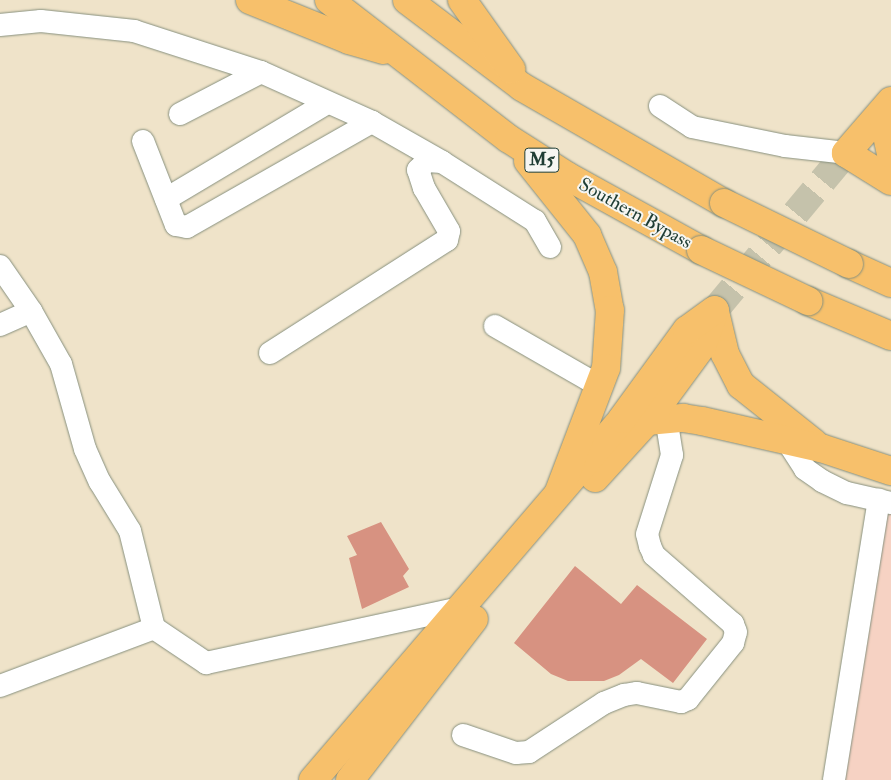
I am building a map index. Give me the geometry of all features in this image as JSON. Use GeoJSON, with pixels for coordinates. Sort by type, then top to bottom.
{"type":"FeatureCollection","features":[{"type":"Feature","properties":{"kind":"main road"},"geometry":{"type":"LineString","coordinates":[[250,0],[349,40],[395,53]]}},
{"type":"Feature","properties":{"kind":"main road","name":"Southern Bypass"},"geometry":{"type":"LineString","coordinates":[[329,0],[395,53],[509,139],[567,176],[701,250],[808,301],[891,336]]}},
{"type":"Feature","properties":{"kind":"main road"},"geometry":{"type":"LineString","coordinates":[[407,0],[522,87],[724,203],[891,283]]}},
{"type":"Feature","properties":{"kind":"main road"},"geometry":{"type":"LineString","coordinates":[[462,0],[522,87]]}},
{"type":"Feature","properties":{"kind":"main road"},"geometry":{"type":"LineString","coordinates":[[886,106],[846,154],[891,181]]}},
{"type":"Feature","properties":{"kind":"main road"},"geometry":{"type":"LineString","coordinates":[[886,106],[891,154]]}},
{"type":"Feature","properties":{"kind":"main road"},"geometry":{"type":"LineString","coordinates":[[509,139],[576,218],[596,253],[610,310],[609,349],[600,387],[559,492]]}},
{"type":"Feature","properties":{"kind":"main road"},"geometry":{"type":"LineString","coordinates":[[350,780],[476,616],[657,420],[702,346],[715,310]]}},
{"type":"Feature","properties":{"kind":"main road"},"geometry":{"type":"LineString","coordinates":[[715,310],[725,354],[741,384],[756,400],[821,448]]}},
{"type":"Feature","properties":{"kind":"main road"},"geometry":{"type":"LineString","coordinates":[[313,780],[634,405],[687,330],[715,310]]}},
{"type":"Feature","properties":{"kind":"main road"},"geometry":{"type":"LineString","coordinates":[[657,420],[693,420],[821,448],[891,471]]}},
{"type":"Feature","properties":{"kind":"street"},"geometry":{"type":"LineString","coordinates":[[0,25],[40,21],[134,32],[261,72],[327,104],[372,122],[442,162],[535,221],[550,247]]}},
{"type":"Feature","properties":{"kind":"street"},"geometry":{"type":"LineString","coordinates":[[180,114],[261,72]]}},
{"type":"Feature","properties":{"kind":"street"},"geometry":{"type":"LineString","coordinates":[[166,199],[327,104]]}},
{"type":"Feature","properties":{"kind":"street"},"geometry":{"type":"LineString","coordinates":[[660,106],[692,127],[785,146],[846,154]]}},
{"type":"Feature","properties":{"kind":"street"},"geometry":{"type":"LineString","coordinates":[[143,141],[176,225],[187,227],[372,122]]}},
{"type":"Feature","properties":{"kind":"street"},"geometry":{"type":"LineString","coordinates":[[270,353],[447,240],[449,232],[424,188],[418,170],[427,161],[442,162]]}},
{"type":"Feature","properties":{"kind":"street"},"geometry":{"type":"LineString","coordinates":[[0,266],[32,312],[61,364],[85,449],[100,482],[130,531],[154,628],[206,663],[460,608]]}},
{"type":"Feature","properties":{"kind":"street"},"geometry":{"type":"LineString","coordinates":[[0,325],[32,312]]}},
{"type":"Feature","properties":{"kind":"street"},"geometry":{"type":"LineString","coordinates":[[494,326],[600,387]]}},
{"type":"Feature","properties":{"kind":"street"},"geometry":{"type":"LineString","coordinates":[[463,735],[516,753],[529,752],[604,704],[624,695],[637,693],[672,702],[688,699],[733,643],[736,632],[734,624],[654,555],[650,546],[647,534],[672,455],[657,420]]}},
{"type":"Feature","properties":{"kind":"street"},"geometry":{"type":"LineString","coordinates":[[787,441],[812,475],[847,493],[885,502],[834,780]]}},
{"type":"Feature","properties":{"kind":"street"},"geometry":{"type":"LineString","coordinates":[[0,686],[154,628]]}},
{"type":"Feature","properties":{"kind":"shaded area"},"geometry":{"type":"Polygon","coordinates":[[[877,502],[891,505],[891,780],[836,780],[877,502]]]}},
{"type":"Feature","properties":{"kind":"building"},"geometry":{"type":"Polygon","coordinates":[[[381,522],[409,569],[403,576],[409,587],[362,609],[349,558],[357,555],[347,536],[381,522]]]}},
{"type":"Feature","properties":{"kind":"building"},"geometry":{"type":"Polygon","coordinates":[[[575,566],[621,604],[637,585],[707,639],[673,683],[641,659],[619,675],[604,681],[568,681],[551,674],[514,643],[575,566]]]}},
{"type":"Feature","properties":{"kind":"tunnel"},"geometry":{"type":"LineString","coordinates":[[715,310],[846,153]]}}]}
